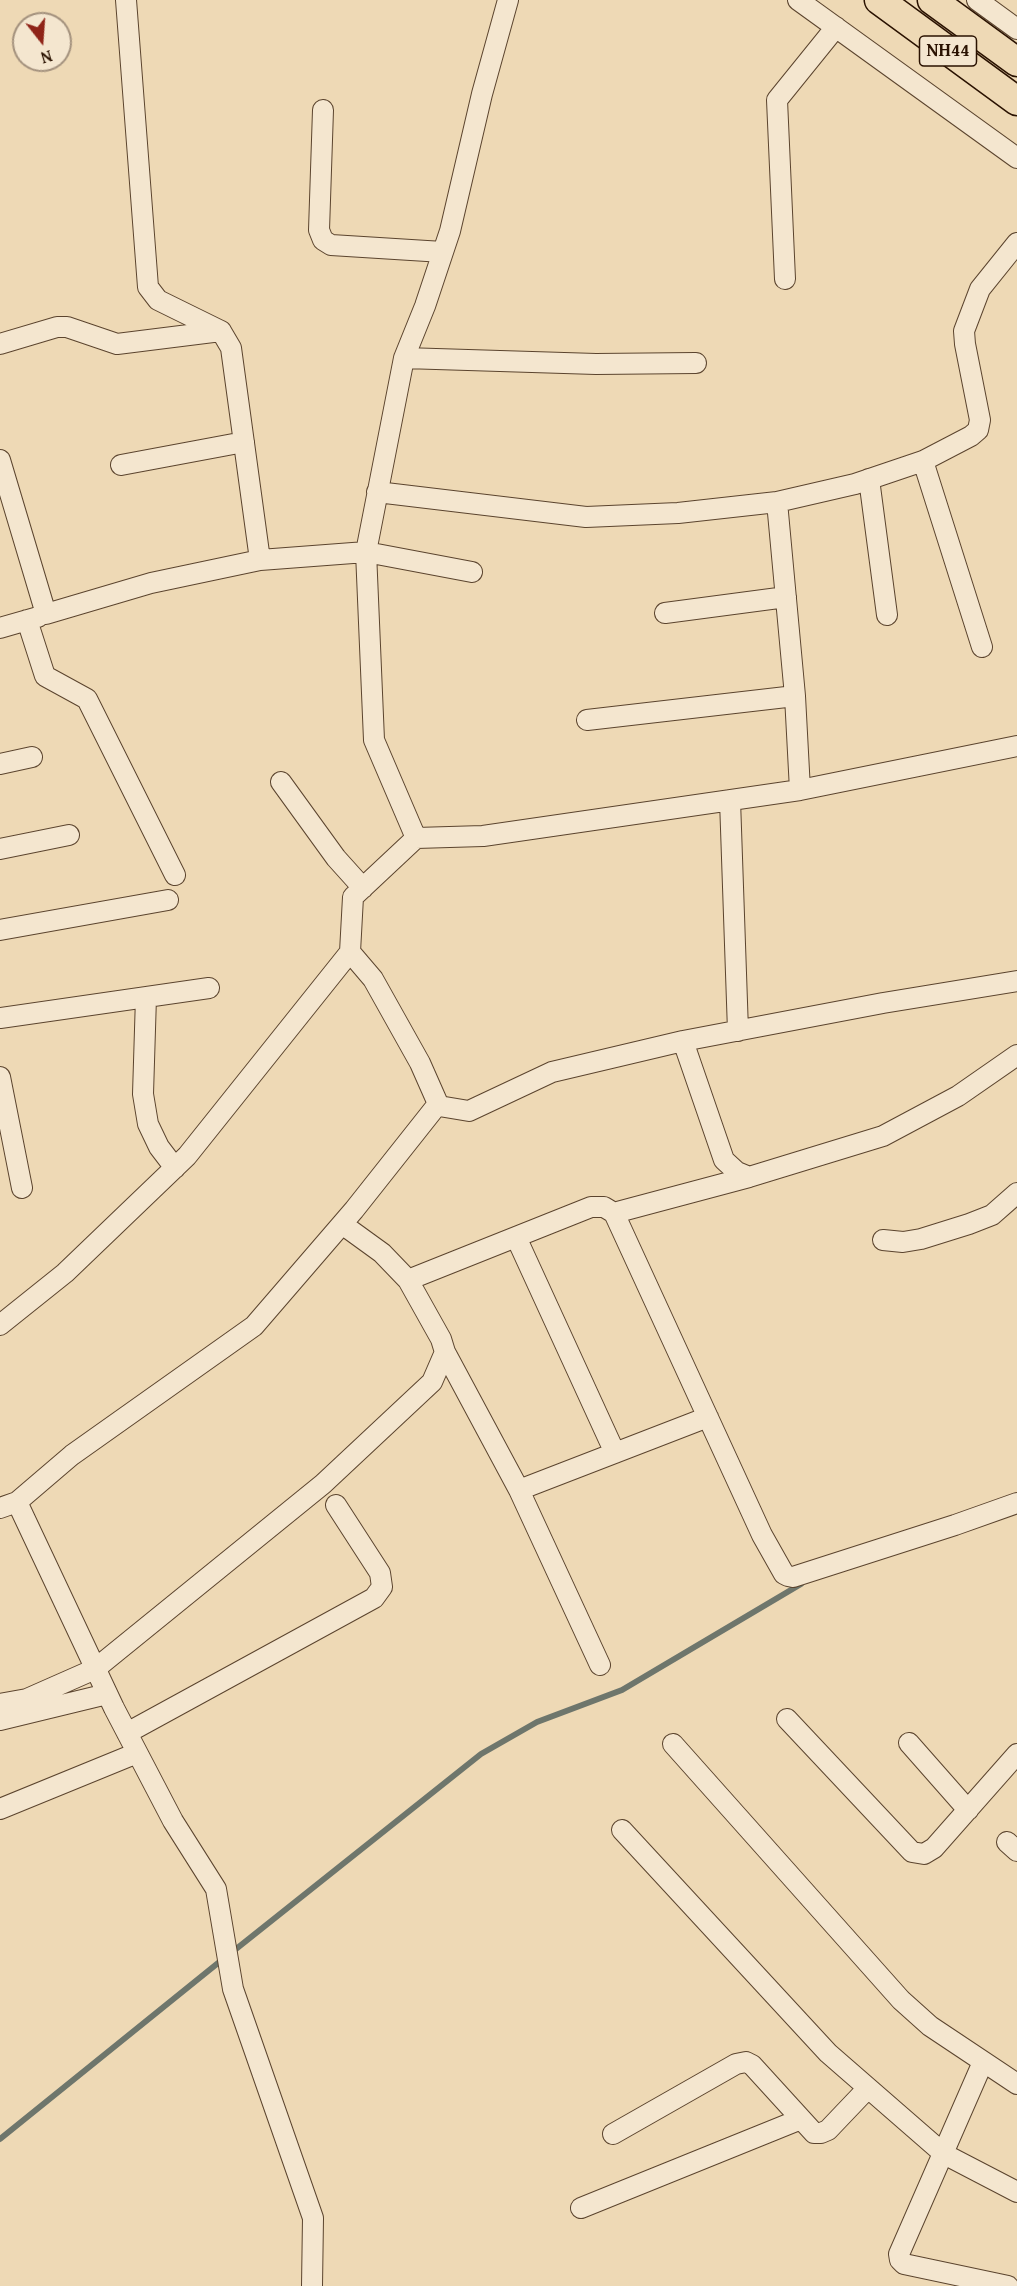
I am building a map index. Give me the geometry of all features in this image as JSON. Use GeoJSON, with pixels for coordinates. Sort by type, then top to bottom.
{"type":"FeatureCollection","features":[{"type":"Feature","properties":{"kind":"highway","name":"NH44"},"geometry":{"type":"LineString","coordinates":[[879,0],[1017,101]]}},
{"type":"Feature","properties":{"kind":"highway","name":"NH44"},"geometry":{"type":"LineString","coordinates":[[932,0],[1017,62]]}},
{"type":"Feature","properties":{"kind":"street"},"geometry":{"type":"LineString","coordinates":[[126,0],[148,287],[158,300],[221,331],[231,348],[260,560]]}},
{"type":"Feature","properties":{"kind":"street"},"geometry":{"type":"LineString","coordinates":[[416,838],[374,740],[366,552],[404,358],[443,252],[508,0]]}},
{"type":"Feature","properties":{"kind":"street"},"geometry":{"type":"LineString","coordinates":[[798,0],[1017,158]]}},
{"type":"Feature","properties":{"kind":"street"},"geometry":{"type":"LineString","coordinates":[[977,0],[1017,29]]}},
{"type":"Feature","properties":{"kind":"street"},"geometry":{"type":"LineString","coordinates":[[785,279],[777,100],[836,27]]}},
{"type":"Feature","properties":{"kind":"street"},"geometry":{"type":"LineString","coordinates":[[323,110],[319,230],[323,240],[331,245],[443,252]]}},
{"type":"Feature","properties":{"kind":"street"},"geometry":{"type":"LineString","coordinates":[[376,492],[586,517],[678,513],[777,502],[869,479],[922,461],[971,436],[978,430],[980,420],[964,331],[980,289],[1017,243]]}},
{"type":"Feature","properties":{"kind":"street"},"geometry":{"type":"LineString","coordinates":[[0,344],[57,327],[67,327],[117,344],[221,331]]}},
{"type":"Feature","properties":{"kind":"street"},"geometry":{"type":"LineString","coordinates":[[404,358],[596,364],[696,363]]}},
{"type":"Feature","properties":{"kind":"street"},"geometry":{"type":"LineString","coordinates":[[121,465],[244,442]]}},
{"type":"Feature","properties":{"kind":"street"},"geometry":{"type":"LineString","coordinates":[[0,460],[36,617],[45,676],[87,699],[175,875]]}},
{"type":"Feature","properties":{"kind":"street"},"geometry":{"type":"LineString","coordinates":[[922,461],[982,647]]}},
{"type":"Feature","properties":{"kind":"street"},"geometry":{"type":"LineString","coordinates":[[869,479],[887,615]]}},
{"type":"Feature","properties":{"kind":"street"},"geometry":{"type":"LineString","coordinates":[[777,502],[795,696],[800,790]]}},
{"type":"Feature","properties":{"kind":"street"},"geometry":{"type":"LineString","coordinates":[[0,628],[151,583],[260,560],[366,552],[472,572]]}},
{"type":"Feature","properties":{"kind":"street"},"geometry":{"type":"LineString","coordinates":[[665,613],[786,597]]}},
{"type":"Feature","properties":{"kind":"street"},"geometry":{"type":"LineString","coordinates":[[587,720],[795,696]]}},
{"type":"Feature","properties":{"kind":"street"},"geometry":{"type":"LineString","coordinates":[[0,1325],[65,1273],[187,1156],[350,952],[353,897],[416,838],[483,836],[800,790],[1017,746]]}},
{"type":"Feature","properties":{"kind":"street"},"geometry":{"type":"LineString","coordinates":[[0,764],[32,758]]}},
{"type":"Feature","properties":{"kind":"street"},"geometry":{"type":"LineString","coordinates":[[281,783],[336,858],[363,888]]}},
{"type":"Feature","properties":{"kind":"street"},"geometry":{"type":"LineString","coordinates":[[730,800],[738,1030]]}},
{"type":"Feature","properties":{"kind":"street"},"geometry":{"type":"LineString","coordinates":[[0,849],[69,835]]}},
{"type":"Feature","properties":{"kind":"street"},"geometry":{"type":"LineString","coordinates":[[0,930],[168,900]]}},
{"type":"Feature","properties":{"kind":"street"},"geometry":{"type":"LineString","coordinates":[[350,952],[373,979],[420,1063],[439,1106]]}},
{"type":"Feature","properties":{"kind":"street"},"geometry":{"type":"LineString","coordinates":[[312,2286],[313,2218],[233,1989],[216,1889],[173,1821],[8,1505],[72,1455],[254,1326],[342,1224],[434,1109],[439,1106],[469,1111],[552,1072],[683,1041],[883,1002],[1017,981]]}},
{"type":"Feature","properties":{"kind":"street"},"geometry":{"type":"LineString","coordinates":[[0,1018],[209,988]]}},
{"type":"Feature","properties":{"kind":"street"},"geometry":{"type":"LineString","coordinates":[[146,997],[143,1094],[148,1124],[159,1147],[175,1168]]}},
{"type":"Feature","properties":{"kind":"street"},"geometry":{"type":"LineString","coordinates":[[683,1041],[724,1160],[737,1172],[749,1177]]}},
{"type":"Feature","properties":{"kind":"street"},"geometry":{"type":"LineString","coordinates":[[614,1213],[749,1177],[883,1136],[958,1096],[1017,1055]]}},
{"type":"Feature","properties":{"kind":"street"},"geometry":{"type":"LineString","coordinates":[[0,1077],[22,1188]]}},
{"type":"Feature","properties":{"kind":"street"},"geometry":{"type":"LineString","coordinates":[[883,1240],[903,1242],[921,1239],[969,1224],[992,1215],[1017,1193]]}},
{"type":"Feature","properties":{"kind":"street"},"geometry":{"type":"LineString","coordinates":[[408,1280],[591,1207],[604,1207],[614,1213],[762,1535],[784,1574],[788,1576],[793,1577],[1017,1503]]}},
{"type":"Feature","properties":{"kind":"street"},"geometry":{"type":"LineString","coordinates":[[342,1224],[382,1253],[408,1280],[519,1490],[600,1665]]}},
{"type":"Feature","properties":{"kind":"street"},"geometry":{"type":"LineString","coordinates":[[516,1237],[615,1453]]}},
{"type":"Feature","properties":{"kind":"street"},"geometry":{"type":"LineString","coordinates":[[0,1704],[27,1699],[95,1669],[323,1485],[432,1382],[445,1353]]}},
{"type":"Feature","properties":{"kind":"street"},"geometry":{"type":"LineString","coordinates":[[519,1490],[708,1417]]}},
{"type":"Feature","properties":{"kind":"street"},"geometry":{"type":"LineString","coordinates":[[127,1732],[374,1598],[382,1587],[380,1573],[336,1505]]}},
{"type":"Feature","properties":{"kind":"street"},"geometry":{"type":"LineString","coordinates":[[0,1720],[107,1694]]}},
{"type":"Feature","properties":{"kind":"street"},"geometry":{"type":"LineString","coordinates":[[787,1719],[912,1852],[924,1854],[934,1848],[1017,1754]]}},
{"type":"Feature","properties":{"kind":"street"},"geometry":{"type":"LineString","coordinates":[[909,1743],[968,1810]]}},
{"type":"Feature","properties":{"kind":"street"},"geometry":{"type":"LineString","coordinates":[[673,1744],[895,1994],[930,2026],[1017,2084]]}},
{"type":"Feature","properties":{"kind":"street"},"geometry":{"type":"LineString","coordinates":[[0,1808],[137,1753]]}},
{"type":"Feature","properties":{"kind":"street"},"geometry":{"type":"LineString","coordinates":[[622,1830],[788,2013],[828,2053],[944,2154],[1017,2192]]}},
{"type":"Feature","properties":{"kind":"street"},"geometry":{"type":"LineString","coordinates":[[613,2134],[736,2064],[746,2062],[752,2065],[814,2133],[828,2130],[868,2088]]}},
{"type":"Feature","properties":{"kind":"street"},"geometry":{"type":"LineString","coordinates":[[982,2062],[899,2254],[904,2264],[1008,2286]]}},
{"type":"Feature","properties":{"kind":"street"},"geometry":{"type":"LineString","coordinates":[[581,2208],[801,2119]]}},
{"type":"Feature","properties":{"kind":"waterway"},"geometry":{"type":"LineString","coordinates":[[231,1953],[481,1754],[537,1722],[622,1690],[801,1584]]}},
{"type":"Feature","properties":{"kind":"waterway"},"geometry":{"type":"LineString","coordinates":[[0,2139],[223,1959]]}}]}
